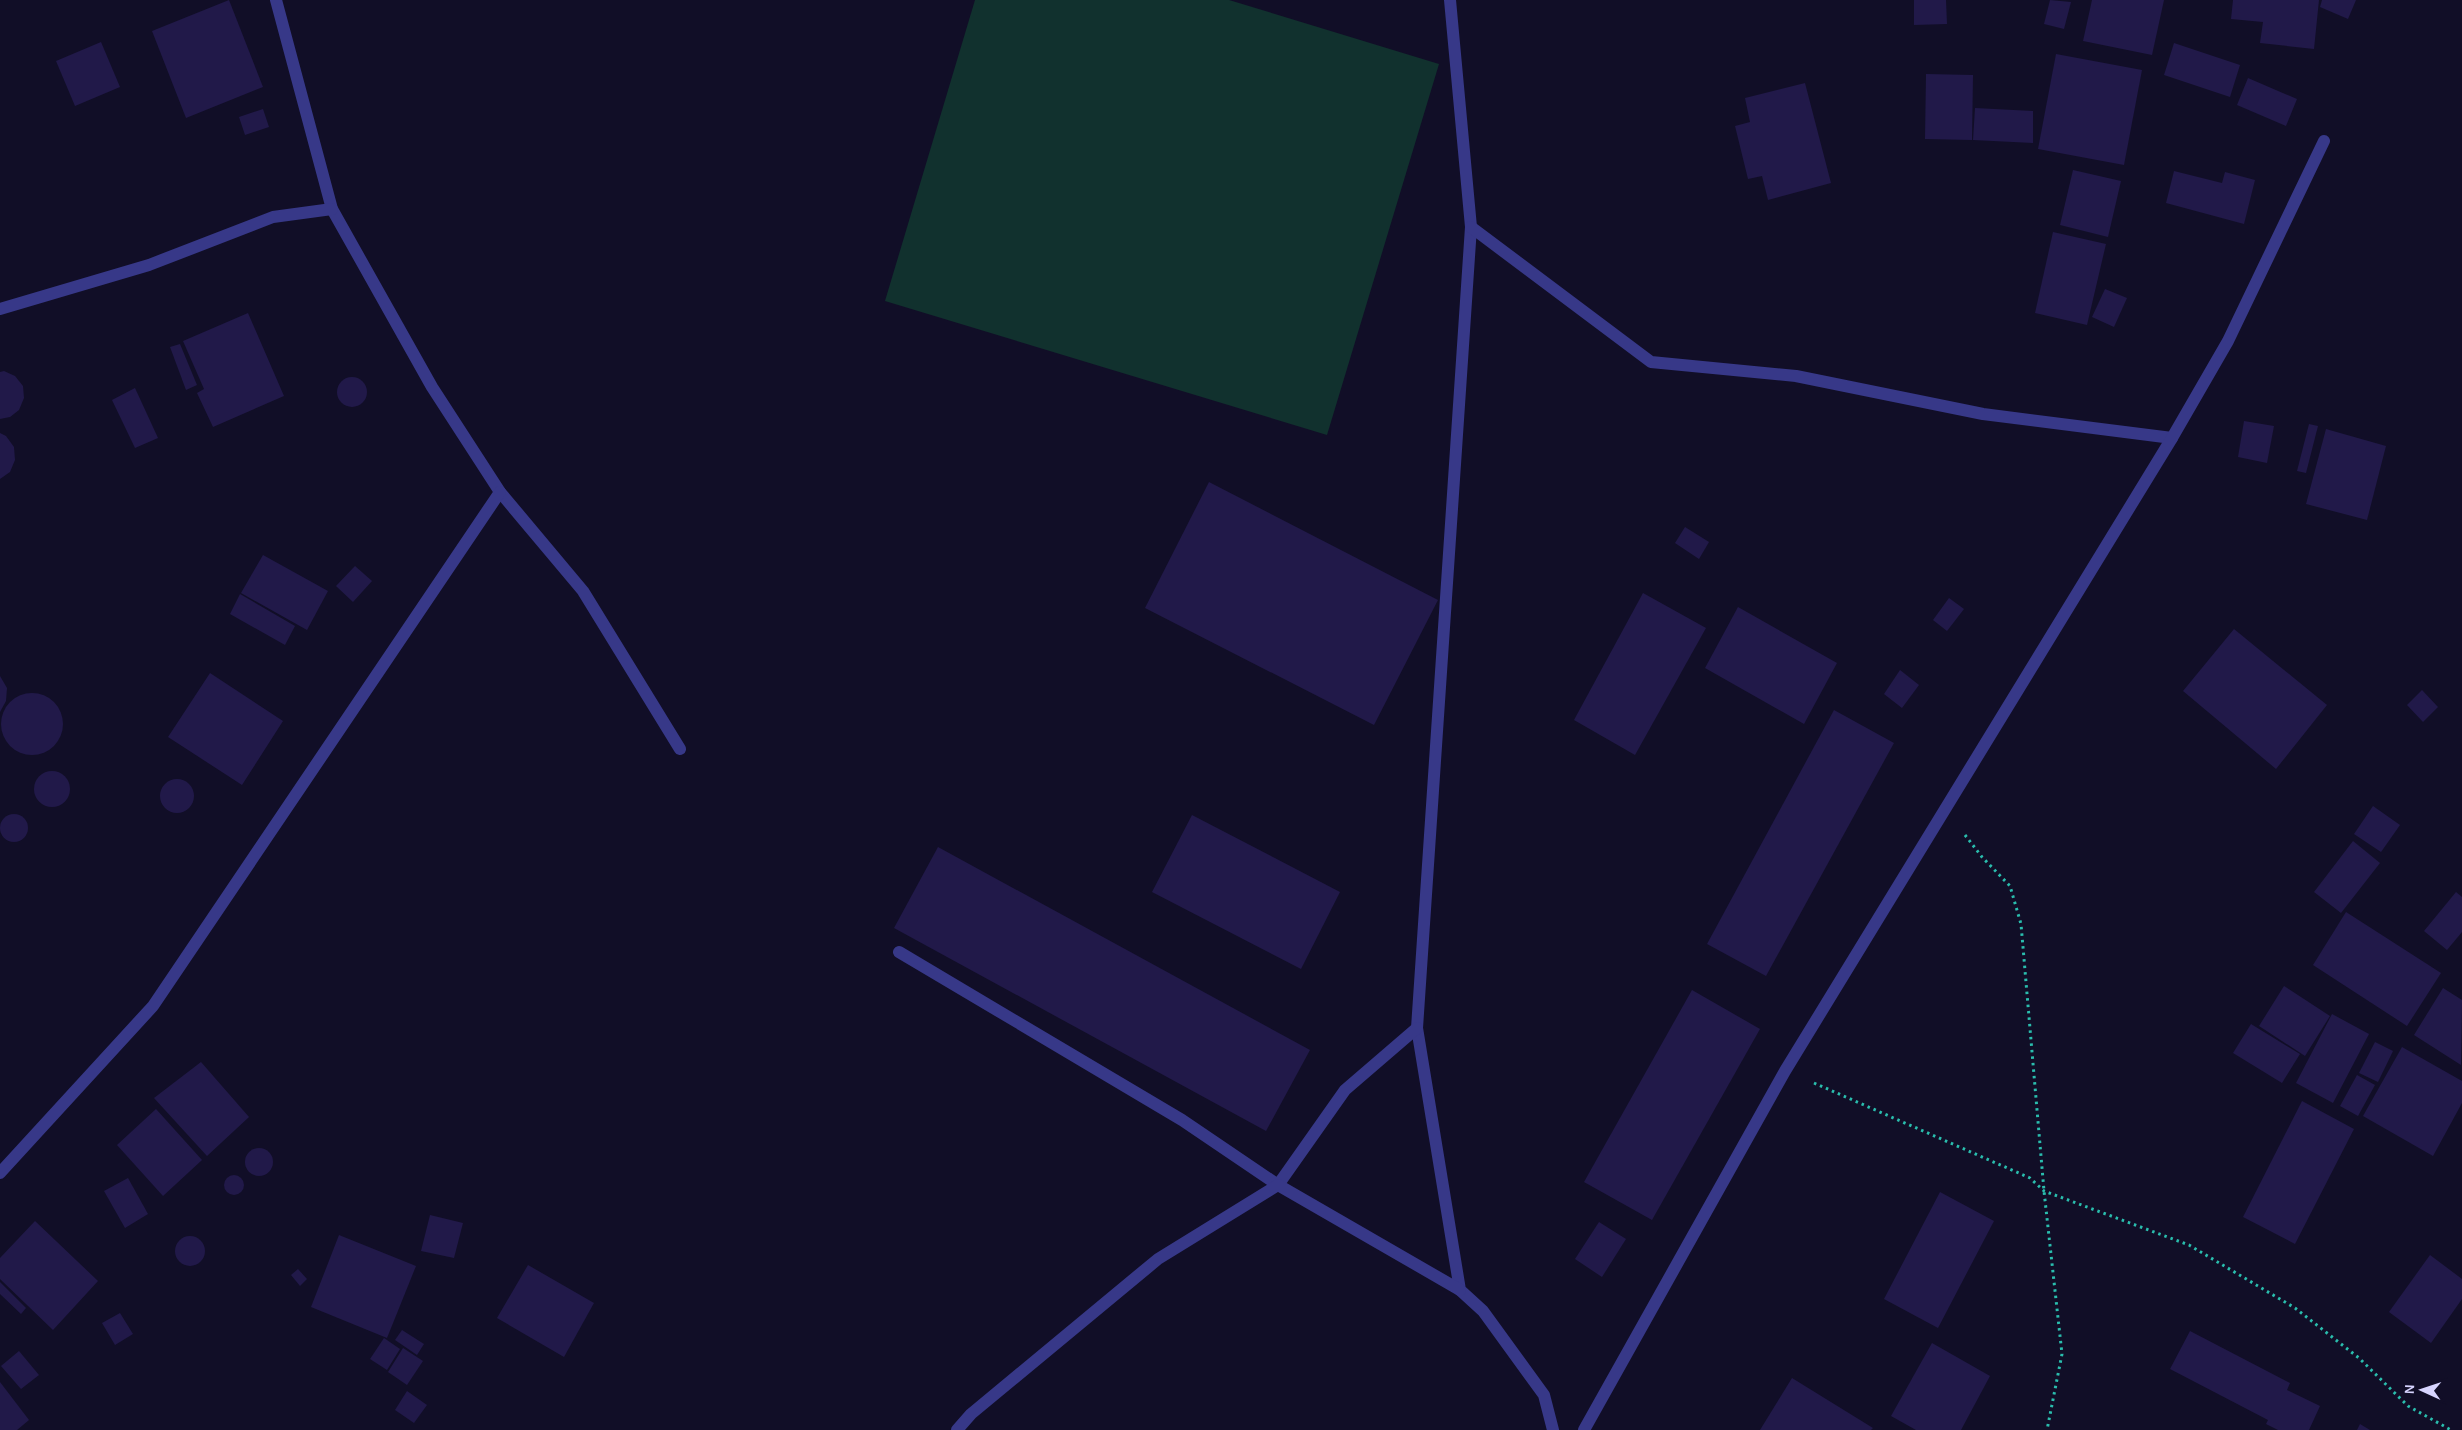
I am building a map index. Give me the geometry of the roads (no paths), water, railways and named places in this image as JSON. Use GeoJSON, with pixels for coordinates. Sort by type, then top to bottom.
{"type":"FeatureCollection","features":[{"type":"Feature","properties":{"kind":"street"},"geometry":{"type":"LineString","coordinates":[[276,0],[332,209],[432,387],[500,492],[583,591],[680,749]]}},
{"type":"Feature","properties":{"kind":"street"},"geometry":{"type":"LineString","coordinates":[[1450,0],[1470,227],[1417,1028],[1460,1290]]}},
{"type":"Feature","properties":{"kind":"street"},"geometry":{"type":"LineString","coordinates":[[1584,1430],[1785,1071],[2172,438],[2228,341],[2324,141]]}},
{"type":"Feature","properties":{"kind":"street"},"geometry":{"type":"LineString","coordinates":[[0,309],[149,265],[273,217],[332,209]]}},
{"type":"Feature","properties":{"kind":"street"},"geometry":{"type":"LineString","coordinates":[[1470,227],[1651,362],[1796,376],[1983,414],[2172,438]]}},
{"type":"Feature","properties":{"kind":"street"},"geometry":{"type":"LineString","coordinates":[[0,1173],[153,1006],[500,492]]}},
{"type":"Feature","properties":{"kind":"street"},"geometry":{"type":"LineString","coordinates":[[899,952],[1182,1120],[1278,1185],[1460,1290],[1483,1311],[1544,1395],[1552,1430]]}},
{"type":"Feature","properties":{"kind":"street"},"geometry":{"type":"LineString","coordinates":[[957,1430],[971,1414],[1158,1259],[1278,1185],[1345,1090],[1417,1028]]}}]}
